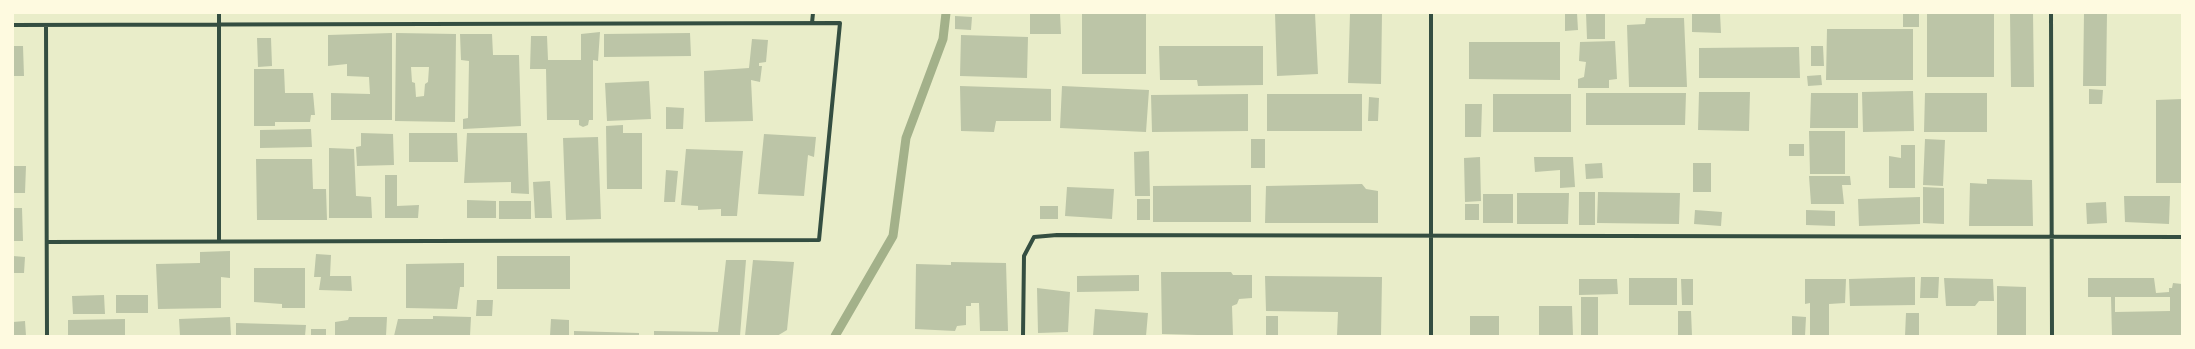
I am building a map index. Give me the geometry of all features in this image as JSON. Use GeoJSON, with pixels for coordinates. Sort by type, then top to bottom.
{"type":"FeatureCollection","features":[{"type":"Feature","properties":{"kind":"street"},"geometry":{"type":"LineString","coordinates":[[219,13],[220,241]]}},
{"type":"Feature","properties":{"kind":"street"},"geometry":{"type":"LineString","coordinates":[[812,23],[813,13]]}},
{"type":"Feature","properties":{"kind":"street"},"geometry":{"type":"LineString","coordinates":[[1431,13],[1432,336]]}},
{"type":"Feature","properties":{"kind":"street"},"geometry":{"type":"LineString","coordinates":[[2050,13],[2052,336]]}},
{"type":"Feature","properties":{"kind":"street"},"geometry":{"type":"LineString","coordinates":[[13,25],[840,23],[819,240],[47,242]]}},
{"type":"Feature","properties":{"kind":"street"},"geometry":{"type":"LineString","coordinates":[[46,25],[47,336]]}},
{"type":"Feature","properties":{"kind":"street"},"geometry":{"type":"LineString","coordinates":[[1023,336],[1024,256],[1034,237],[1057,235],[2182,237]]}},
{"type":"Feature","properties":{"kind":"building"},"geometry":{"type":"Polygon","coordinates":[[[1030,13],[1060,13],[1061,34],[1030,34],[1030,13]]]}},
{"type":"Feature","properties":{"kind":"building"},"geometry":{"type":"Polygon","coordinates":[[[1082,13],[1146,13],[1146,74],[1082,74],[1082,13]]]}},
{"type":"Feature","properties":{"kind":"building"},"geometry":{"type":"Polygon","coordinates":[[[1275,13],[1315,13],[1318,74],[1277,76],[1275,13]]]}},
{"type":"Feature","properties":{"kind":"building"},"geometry":{"type":"Polygon","coordinates":[[[1350,13],[1382,13],[1381,84],[1348,83],[1350,13]]]}},
{"type":"Feature","properties":{"kind":"building"},"geometry":{"type":"Polygon","coordinates":[[[1565,13],[1577,13],[1578,30],[1565,31],[1565,13]]]}},
{"type":"Feature","properties":{"kind":"building"},"geometry":{"type":"Polygon","coordinates":[[[1586,13],[1605,13],[1605,39],[1587,39],[1586,13]]]}},
{"type":"Feature","properties":{"kind":"building"},"geometry":{"type":"Polygon","coordinates":[[[1692,13],[1720,13],[1721,33],[1692,32],[1692,13]]]}},
{"type":"Feature","properties":{"kind":"building"},"geometry":{"type":"Polygon","coordinates":[[[1903,13],[1919,13],[1919,27],[1903,27],[1903,13]]]}},
{"type":"Feature","properties":{"kind":"building"},"geometry":{"type":"Polygon","coordinates":[[[1927,13],[1994,13],[1994,77],[1927,77],[1927,13]]]}},
{"type":"Feature","properties":{"kind":"building"},"geometry":{"type":"Polygon","coordinates":[[[2010,13],[2033,13],[2034,87],[2011,87],[2010,13]]]}},
{"type":"Feature","properties":{"kind":"building"},"geometry":{"type":"Polygon","coordinates":[[[2084,13],[2107,13],[2106,86],[2083,86],[2084,13]]]}},
{"type":"Feature","properties":{"kind":"building"},"geometry":{"type":"Polygon","coordinates":[[[955,16],[972,17],[971,30],[955,29],[955,16]]]}},
{"type":"Feature","properties":{"kind":"building"},"geometry":{"type":"Polygon","coordinates":[[[1646,18],[1684,18],[1687,87],[1629,87],[1627,25],[1645,24],[1646,18]]]}},
{"type":"Feature","properties":{"kind":"building"},"geometry":{"type":"Polygon","coordinates":[[[1827,29],[1913,29],[1913,80],[1826,80],[1827,29]]]}},
{"type":"Feature","properties":{"kind":"building"},"geometry":{"type":"Polygon","coordinates":[[[600,32],[598,61],[593,60],[593,120],[589,120],[588,125],[583,127],[579,125],[579,120],[547,120],[546,69],[530,69],[531,36],[547,36],[548,60],[581,60],[581,34],[600,32]]]}},
{"type":"Feature","properties":{"kind":"building"},"geometry":{"type":"Polygon","coordinates":[[[392,33],[392,120],[331,120],[331,93],[370,94],[369,77],[347,76],[347,64],[328,66],[328,35],[392,33]]]}},
{"type":"Feature","properties":{"kind":"building"},"geometry":{"type":"Polygon","coordinates":[[[396,33],[456,34],[455,122],[395,121],[396,33]],[[411,67],[412,82],[415,83],[416,97],[424,96],[425,84],[428,82],[429,67],[411,67]]]}},
{"type":"Feature","properties":{"kind":"building"},"geometry":{"type":"Polygon","coordinates":[[[690,33],[691,56],[604,57],[604,34],[690,33]]]}},
{"type":"Feature","properties":{"kind":"building"},"geometry":{"type":"Polygon","coordinates":[[[460,34],[492,34],[493,55],[519,55],[521,126],[463,129],[463,119],[468,118],[469,61],[461,60],[460,34]]]}},
{"type":"Feature","properties":{"kind":"building"},"geometry":{"type":"Polygon","coordinates":[[[961,35],[1028,37],[1027,78],[960,76],[961,35]]]}},
{"type":"Feature","properties":{"kind":"building"},"geometry":{"type":"Polygon","coordinates":[[[257,38],[271,38],[272,66],[258,67],[257,38]]]}},
{"type":"Feature","properties":{"kind":"building"},"geometry":{"type":"Polygon","coordinates":[[[752,39],[768,40],[766,62],[759,63],[759,66],[762,66],[760,82],[751,80],[753,121],[705,122],[704,71],[749,68],[752,39]]]}},
{"type":"Feature","properties":{"kind":"building"},"geometry":{"type":"Polygon","coordinates":[[[1615,41],[1617,79],[1609,80],[1609,88],[1578,88],[1578,79],[1584,77],[1586,62],[1579,61],[1580,42],[1615,41]]]}},
{"type":"Feature","properties":{"kind":"building"},"geometry":{"type":"Polygon","coordinates":[[[1469,42],[1560,42],[1560,80],[1469,79],[1469,42]]]}},
{"type":"Feature","properties":{"kind":"building"},"geometry":{"type":"Polygon","coordinates":[[[13,46],[23,46],[24,76],[13,76],[13,46]]]}},
{"type":"Feature","properties":{"kind":"building"},"geometry":{"type":"Polygon","coordinates":[[[1159,46],[1263,46],[1263,85],[1198,86],[1197,80],[1160,80],[1159,46]]]}},
{"type":"Feature","properties":{"kind":"building"},"geometry":{"type":"Polygon","coordinates":[[[1811,46],[1823,46],[1824,66],[1811,66],[1811,46]]]}},
{"type":"Feature","properties":{"kind":"building"},"geometry":{"type":"Polygon","coordinates":[[[1799,47],[1800,78],[1699,78],[1699,48],[1799,47]]]}},
{"type":"Feature","properties":{"kind":"building"},"geometry":{"type":"Polygon","coordinates":[[[254,69],[284,69],[285,93],[313,93],[315,115],[311,115],[310,122],[275,122],[275,126],[254,126],[254,69]]]}},
{"type":"Feature","properties":{"kind":"building"},"geometry":{"type":"Polygon","coordinates":[[[1821,75],[1822,85],[1808,86],[1807,76],[1821,75]]]}},
{"type":"Feature","properties":{"kind":"building"},"geometry":{"type":"Polygon","coordinates":[[[649,81],[651,119],[607,121],[605,83],[649,81]]]}},
{"type":"Feature","properties":{"kind":"building"},"geometry":{"type":"Polygon","coordinates":[[[960,86],[1051,89],[1051,121],[996,121],[994,132],[961,131],[960,86]]]}},
{"type":"Feature","properties":{"kind":"building"},"geometry":{"type":"Polygon","coordinates":[[[1062,86],[1149,90],[1146,132],[1060,128],[1062,86]]]}},
{"type":"Feature","properties":{"kind":"building"},"geometry":{"type":"Polygon","coordinates":[[[2089,89],[2103,90],[2102,104],[2089,104],[2089,89]]]}},
{"type":"Feature","properties":{"kind":"building"},"geometry":{"type":"Polygon","coordinates":[[[1913,91],[1914,131],[1863,132],[1862,92],[1913,91]]]}},
{"type":"Feature","properties":{"kind":"building"},"geometry":{"type":"Polygon","coordinates":[[[1699,92],[1750,92],[1749,131],[1698,130],[1699,92]]]}},
{"type":"Feature","properties":{"kind":"building"},"geometry":{"type":"Polygon","coordinates":[[[1586,93],[1686,93],[1685,125],[1586,125],[1586,93]]]}},
{"type":"Feature","properties":{"kind":"building"},"geometry":{"type":"Polygon","coordinates":[[[1811,93],[1858,93],[1858,128],[1810,128],[1811,93]]]}},
{"type":"Feature","properties":{"kind":"building"},"geometry":{"type":"Polygon","coordinates":[[[1925,93],[1987,93],[1987,132],[1924,132],[1925,93]]]}},
{"type":"Feature","properties":{"kind":"building"},"geometry":{"type":"Polygon","coordinates":[[[1248,94],[1248,131],[1152,132],[1151,95],[1248,94]]]}},
{"type":"Feature","properties":{"kind":"building"},"geometry":{"type":"Polygon","coordinates":[[[1267,94],[1362,94],[1362,131],[1267,131],[1267,94]]]}},
{"type":"Feature","properties":{"kind":"building"},"geometry":{"type":"Polygon","coordinates":[[[1493,94],[1571,94],[1571,132],[1493,132],[1493,94]]]}},
{"type":"Feature","properties":{"kind":"building"},"geometry":{"type":"Polygon","coordinates":[[[1369,97],[1379,98],[1378,121],[1368,121],[1369,97]]]}},
{"type":"Feature","properties":{"kind":"building"},"geometry":{"type":"Polygon","coordinates":[[[2182,99],[2182,183],[2156,183],[2156,100],[2182,99]]]}},
{"type":"Feature","properties":{"kind":"building"},"geometry":{"type":"Polygon","coordinates":[[[1465,104],[1482,104],[1481,137],[1465,137],[1465,104]]]}},
{"type":"Feature","properties":{"kind":"building"},"geometry":{"type":"Polygon","coordinates":[[[666,107],[684,108],[683,129],[666,129],[666,107]]]}},
{"type":"Feature","properties":{"kind":"building"},"geometry":{"type":"Polygon","coordinates":[[[623,125],[623,133],[642,133],[642,189],[607,189],[606,126],[623,125]]]}},
{"type":"Feature","properties":{"kind":"building"},"geometry":{"type":"Polygon","coordinates":[[[311,129],[312,147],[260,148],[260,130],[311,129]]]}},
{"type":"Feature","properties":{"kind":"building"},"geometry":{"type":"Polygon","coordinates":[[[1809,131],[1845,131],[1845,174],[1810,174],[1809,131]]]}},
{"type":"Feature","properties":{"kind":"building"},"geometry":{"type":"Polygon","coordinates":[[[361,133],[393,134],[394,165],[357,166],[356,147],[361,146],[361,133]]]}},
{"type":"Feature","properties":{"kind":"building"},"geometry":{"type":"Polygon","coordinates":[[[409,133],[457,133],[458,162],[409,162],[409,133]]]}},
{"type":"Feature","properties":{"kind":"building"},"geometry":{"type":"Polygon","coordinates":[[[467,133],[527,133],[529,194],[511,193],[511,182],[464,183],[467,133]]]}},
{"type":"Feature","properties":{"kind":"building"},"geometry":{"type":"Polygon","coordinates":[[[764,134],[816,137],[814,157],[808,155],[804,196],[758,194],[764,134]]]}},
{"type":"Feature","properties":{"kind":"building"},"geometry":{"type":"Polygon","coordinates":[[[598,137],[601,219],[566,220],[563,138],[598,137]]]}},
{"type":"Feature","properties":{"kind":"building"},"geometry":{"type":"Polygon","coordinates":[[[1251,139],[1265,139],[1265,168],[1251,168],[1251,139]]]}},
{"type":"Feature","properties":{"kind":"building"},"geometry":{"type":"Polygon","coordinates":[[[1925,139],[1945,140],[1943,186],[1923,185],[1925,139]]]}},
{"type":"Feature","properties":{"kind":"building"},"geometry":{"type":"Polygon","coordinates":[[[1789,144],[1804,144],[1804,156],[1789,156],[1789,144]]]}},
{"type":"Feature","properties":{"kind":"building"},"geometry":{"type":"Polygon","coordinates":[[[1901,145],[1915,145],[1915,188],[1889,188],[1889,156],[1901,158],[1901,145]]]}},
{"type":"Feature","properties":{"kind":"building"},"geometry":{"type":"Polygon","coordinates":[[[329,148],[354,149],[356,196],[371,197],[372,218],[329,218],[329,148]]]}},
{"type":"Feature","properties":{"kind":"building"},"geometry":{"type":"Polygon","coordinates":[[[686,149],[743,151],[737,216],[721,216],[721,209],[698,210],[698,206],[681,205],[686,149]]]}},
{"type":"Feature","properties":{"kind":"building"},"geometry":{"type":"Polygon","coordinates":[[[1149,151],[1150,196],[1135,196],[1134,152],[1149,151]]]}},
{"type":"Feature","properties":{"kind":"building"},"geometry":{"type":"Polygon","coordinates":[[[1480,157],[1481,201],[1465,202],[1464,158],[1480,157]]]}},
{"type":"Feature","properties":{"kind":"building"},"geometry":{"type":"Polygon","coordinates":[[[1534,157],[1573,157],[1575,187],[1560,188],[1560,170],[1535,172],[1534,157]]]}},
{"type":"Feature","properties":{"kind":"building"},"geometry":{"type":"Polygon","coordinates":[[[256,159],[312,159],[313,189],[326,189],[327,220],[257,220],[256,159]]]}},
{"type":"Feature","properties":{"kind":"building"},"geometry":{"type":"Polygon","coordinates":[[[1602,163],[1603,178],[1586,179],[1585,164],[1602,163]]]}},
{"type":"Feature","properties":{"kind":"building"},"geometry":{"type":"Polygon","coordinates":[[[1693,163],[1711,163],[1711,192],[1693,192],[1693,163]]]}},
{"type":"Feature","properties":{"kind":"building"},"geometry":{"type":"Polygon","coordinates":[[[13,166],[26,166],[25,193],[13,193],[13,166]]]}},
{"type":"Feature","properties":{"kind":"building"},"geometry":{"type":"Polygon","coordinates":[[[666,170],[678,171],[675,202],[664,202],[666,170]]]}},
{"type":"Feature","properties":{"kind":"building"},"geometry":{"type":"Polygon","coordinates":[[[385,175],[397,175],[397,206],[419,205],[418,218],[385,218],[385,175]]]}},
{"type":"Feature","properties":{"kind":"building"},"geometry":{"type":"Polygon","coordinates":[[[1809,176],[1850,176],[1851,185],[1842,185],[1844,204],[1811,204],[1809,176]]]}},
{"type":"Feature","properties":{"kind":"building"},"geometry":{"type":"Polygon","coordinates":[[[1987,179],[2032,180],[2033,226],[1969,226],[1970,183],[1987,184],[1987,179]]]}},
{"type":"Feature","properties":{"kind":"building"},"geometry":{"type":"Polygon","coordinates":[[[550,181],[552,218],[535,218],[533,182],[550,181]]]}},
{"type":"Feature","properties":{"kind":"building"},"geometry":{"type":"Polygon","coordinates":[[[1362,184],[1366,189],[1378,191],[1378,223],[1265,223],[1266,186],[1362,184]]]}},
{"type":"Feature","properties":{"kind":"building"},"geometry":{"type":"Polygon","coordinates":[[[1251,185],[1251,222],[1153,222],[1153,186],[1251,185]]]}},
{"type":"Feature","properties":{"kind":"building"},"geometry":{"type":"Polygon","coordinates":[[[1067,187],[1114,189],[1112,219],[1065,216],[1067,187]]]}},
{"type":"Feature","properties":{"kind":"building"},"geometry":{"type":"Polygon","coordinates":[[[1923,187],[1944,188],[1944,224],[1923,223],[1923,187]]]}},
{"type":"Feature","properties":{"kind":"building"},"geometry":{"type":"Polygon","coordinates":[[[1579,192],[1595,192],[1595,225],[1579,225],[1579,192]]]}},
{"type":"Feature","properties":{"kind":"building"},"geometry":{"type":"Polygon","coordinates":[[[1598,192],[1680,193],[1679,224],[1597,223],[1598,192]]]}},
{"type":"Feature","properties":{"kind":"building"},"geometry":{"type":"Polygon","coordinates":[[[1517,193],[1569,193],[1568,224],[1517,224],[1517,193]]]}},
{"type":"Feature","properties":{"kind":"building"},"geometry":{"type":"Polygon","coordinates":[[[1483,194],[1513,194],[1513,223],[1483,223],[1483,194]]]}},
{"type":"Feature","properties":{"kind":"building"},"geometry":{"type":"Polygon","coordinates":[[[2124,196],[2170,196],[2169,224],[2125,222],[2124,196]]]}},
{"type":"Feature","properties":{"kind":"building"},"geometry":{"type":"Polygon","coordinates":[[[1920,197],[1920,224],[1859,226],[1858,199],[1920,197]]]}},
{"type":"Feature","properties":{"kind":"building"},"geometry":{"type":"Polygon","coordinates":[[[1137,199],[1150,199],[1150,220],[1137,220],[1137,199]]]}},
{"type":"Feature","properties":{"kind":"building"},"geometry":{"type":"Polygon","coordinates":[[[467,200],[496,201],[496,218],[467,218],[467,200]]]}},
{"type":"Feature","properties":{"kind":"building"},"geometry":{"type":"Polygon","coordinates":[[[499,201],[531,201],[531,219],[499,219],[499,201]]]}},
{"type":"Feature","properties":{"kind":"building"},"geometry":{"type":"Polygon","coordinates":[[[2106,202],[2107,223],[2087,224],[2086,203],[2106,202]]]}},
{"type":"Feature","properties":{"kind":"building"},"geometry":{"type":"Polygon","coordinates":[[[1465,204],[1479,204],[1479,220],[1465,220],[1465,204]]]}},
{"type":"Feature","properties":{"kind":"building"},"geometry":{"type":"Polygon","coordinates":[[[1040,206],[1058,206],[1058,219],[1040,219],[1040,206]]]}},
{"type":"Feature","properties":{"kind":"building"},"geometry":{"type":"Polygon","coordinates":[[[13,208],[22,208],[23,241],[13,241],[13,208]]]}},
{"type":"Feature","properties":{"kind":"building"},"geometry":{"type":"Polygon","coordinates":[[[1695,210],[1722,212],[1721,226],[1694,224],[1695,210]]]}},
{"type":"Feature","properties":{"kind":"building"},"geometry":{"type":"Polygon","coordinates":[[[1806,210],[1835,211],[1835,226],[1806,225],[1806,210]]]}},
{"type":"Feature","properties":{"kind":"building"},"geometry":{"type":"Polygon","coordinates":[[[230,251],[230,278],[221,277],[221,308],[158,309],[156,264],[200,263],[200,252],[230,251]]]}},
{"type":"Feature","properties":{"kind":"building"},"geometry":{"type":"Polygon","coordinates":[[[316,254],[331,255],[330,276],[351,276],[352,291],[319,290],[321,277],[314,277],[316,254]]]}},
{"type":"Feature","properties":{"kind":"building"},"geometry":{"type":"Polygon","coordinates":[[[13,256],[25,257],[24,273],[13,273],[13,256]]]}},
{"type":"Feature","properties":{"kind":"building"},"geometry":{"type":"Polygon","coordinates":[[[497,256],[570,256],[570,289],[497,289],[497,256]]]}},
{"type":"Feature","properties":{"kind":"building"},"geometry":{"type":"Polygon","coordinates":[[[726,260],[746,260],[740,336],[654,336],[654,331],[718,332],[726,260]]]}},
{"type":"Feature","properties":{"kind":"building"},"geometry":{"type":"Polygon","coordinates":[[[753,260],[794,262],[787,330],[777,336],[745,336],[753,260]]]}},
{"type":"Feature","properties":{"kind":"building"},"geometry":{"type":"Polygon","coordinates":[[[951,262],[1006,263],[1008,331],[980,331],[979,303],[971,303],[971,306],[966,306],[966,325],[957,326],[955,331],[915,329],[916,264],[951,265],[951,262]]]}},
{"type":"Feature","properties":{"kind":"building"},"geometry":{"type":"Polygon","coordinates":[[[464,263],[464,287],[460,287],[457,309],[406,308],[406,264],[464,263]]]}},
{"type":"Feature","properties":{"kind":"building"},"geometry":{"type":"Polygon","coordinates":[[[254,268],[305,268],[305,308],[282,308],[282,304],[254,302],[254,268]]]}},
{"type":"Feature","properties":{"kind":"building"},"geometry":{"type":"Polygon","coordinates":[[[1161,272],[1231,272],[1233,275],[1252,275],[1252,298],[1239,299],[1237,304],[1232,306],[1233,336],[1162,334],[1161,272]]]}},
{"type":"Feature","properties":{"kind":"building"},"geometry":{"type":"Polygon","coordinates":[[[1139,275],[1139,291],[1077,292],[1077,276],[1139,275]]]}},
{"type":"Feature","properties":{"kind":"building"},"geometry":{"type":"Polygon","coordinates":[[[1265,276],[1382,277],[1381,336],[1337,336],[1338,312],[1266,311],[1265,276]]]}},
{"type":"Feature","properties":{"kind":"building"},"geometry":{"type":"Polygon","coordinates":[[[1915,277],[1915,305],[1850,306],[1849,279],[1915,277]]]}},
{"type":"Feature","properties":{"kind":"building"},"geometry":{"type":"Polygon","coordinates":[[[1921,277],[1939,277],[1938,298],[1920,298],[1921,277]]]}},
{"type":"Feature","properties":{"kind":"building"},"geometry":{"type":"Polygon","coordinates":[[[1629,278],[1677,278],[1677,305],[1629,305],[1629,278]]]}},
{"type":"Feature","properties":{"kind":"building"},"geometry":{"type":"Polygon","coordinates":[[[1944,278],[1993,279],[1994,301],[1979,301],[1975,306],[1946,306],[1944,278]]]}},
{"type":"Feature","properties":{"kind":"building"},"geometry":{"type":"Polygon","coordinates":[[[2088,278],[2154,278],[2156,293],[2169,292],[2169,288],[2172,288],[2173,283],[2182,284],[2182,336],[2112,336],[2111,297],[2088,297],[2088,278]],[[2115,297],[2115,312],[2170,311],[2170,297],[2115,297]]]}},
{"type":"Feature","properties":{"kind":"building"},"geometry":{"type":"Polygon","coordinates":[[[1579,279],[1617,279],[1618,294],[1579,295],[1579,279]]]}},
{"type":"Feature","properties":{"kind":"building"},"geometry":{"type":"Polygon","coordinates":[[[1681,279],[1693,279],[1693,305],[1682,305],[1681,279]]]}},
{"type":"Feature","properties":{"kind":"building"},"geometry":{"type":"Polygon","coordinates":[[[1805,279],[1846,279],[1845,303],[1829,304],[1829,336],[1810,336],[1810,303],[1805,304],[1805,279]]]}},
{"type":"Feature","properties":{"kind":"building"},"geometry":{"type":"Polygon","coordinates":[[[1997,286],[2026,287],[2026,336],[1997,336],[1997,286]]]}},
{"type":"Feature","properties":{"kind":"building"},"geometry":{"type":"Polygon","coordinates":[[[1037,288],[1070,292],[1068,332],[1038,333],[1037,288]]]}},
{"type":"Feature","properties":{"kind":"building"},"geometry":{"type":"Polygon","coordinates":[[[104,295],[105,314],[73,314],[72,296],[104,295]]]}},
{"type":"Feature","properties":{"kind":"building"},"geometry":{"type":"Polygon","coordinates":[[[116,295],[148,295],[148,313],[116,313],[116,295]]]}},
{"type":"Feature","properties":{"kind":"building"},"geometry":{"type":"Polygon","coordinates":[[[1581,297],[1598,297],[1598,336],[1581,336],[1581,297]]]}},
{"type":"Feature","properties":{"kind":"building"},"geometry":{"type":"Polygon","coordinates":[[[477,300],[493,300],[492,316],[476,316],[477,300]]]}},
{"type":"Feature","properties":{"kind":"building"},"geometry":{"type":"Polygon","coordinates":[[[1539,306],[1572,306],[1573,336],[1539,336],[1539,306]]]}},
{"type":"Feature","properties":{"kind":"building"},"geometry":{"type":"Polygon","coordinates":[[[1095,309],[1148,313],[1146,336],[1093,336],[1095,309]]]}},
{"type":"Feature","properties":{"kind":"building"},"geometry":{"type":"Polygon","coordinates":[[[1678,311],[1691,311],[1692,336],[1678,336],[1678,311]]]}},
{"type":"Feature","properties":{"kind":"building"},"geometry":{"type":"Polygon","coordinates":[[[1906,313],[1919,313],[1919,336],[1905,336],[1906,313]]]}},
{"type":"Feature","properties":{"kind":"building"},"geometry":{"type":"Polygon","coordinates":[[[433,316],[471,317],[470,336],[394,336],[398,319],[433,319],[433,316]]]}},
{"type":"Feature","properties":{"kind":"building"},"geometry":{"type":"Polygon","coordinates":[[[1266,316],[1278,316],[1278,336],[1266,336],[1266,316]]]}},
{"type":"Feature","properties":{"kind":"building"},"geometry":{"type":"Polygon","coordinates":[[[1470,316],[1499,316],[1499,336],[1470,336],[1470,316]]]}},
{"type":"Feature","properties":{"kind":"building"},"geometry":{"type":"Polygon","coordinates":[[[1792,316],[1806,317],[1805,336],[1792,336],[1792,316]]]}},
{"type":"Feature","properties":{"kind":"building"},"geometry":{"type":"Polygon","coordinates":[[[230,317],[231,336],[180,336],[179,319],[230,317]]]}},
{"type":"Feature","properties":{"kind":"building"},"geometry":{"type":"Polygon","coordinates":[[[349,317],[387,317],[386,336],[335,336],[335,322],[348,320],[349,317]]]}},
{"type":"Feature","properties":{"kind":"building"},"geometry":{"type":"Polygon","coordinates":[[[125,319],[125,336],[68,336],[68,320],[125,319]]]}},
{"type":"Feature","properties":{"kind":"building"},"geometry":{"type":"Polygon","coordinates":[[[551,319],[569,320],[569,336],[550,336],[551,319]]]}},
{"type":"Feature","properties":{"kind":"building"},"geometry":{"type":"Polygon","coordinates":[[[25,321],[26,336],[13,336],[13,322],[25,321]]]}},
{"type":"Feature","properties":{"kind":"building"},"geometry":{"type":"Polygon","coordinates":[[[236,323],[306,325],[305,336],[236,336],[236,323]]]}},
{"type":"Feature","properties":{"kind":"building"},"geometry":{"type":"Polygon","coordinates":[[[311,329],[326,329],[326,336],[311,336],[311,329]]]}},
{"type":"Feature","properties":{"kind":"building"},"geometry":{"type":"Polygon","coordinates":[[[574,331],[639,333],[639,336],[574,336],[574,331]]]}},
{"type":"Feature","properties":{"kind":"waterway"},"geometry":{"type":"LineString","coordinates":[[835,336],[893,236],[906,138],[943,39],[946,13]]}}]}
